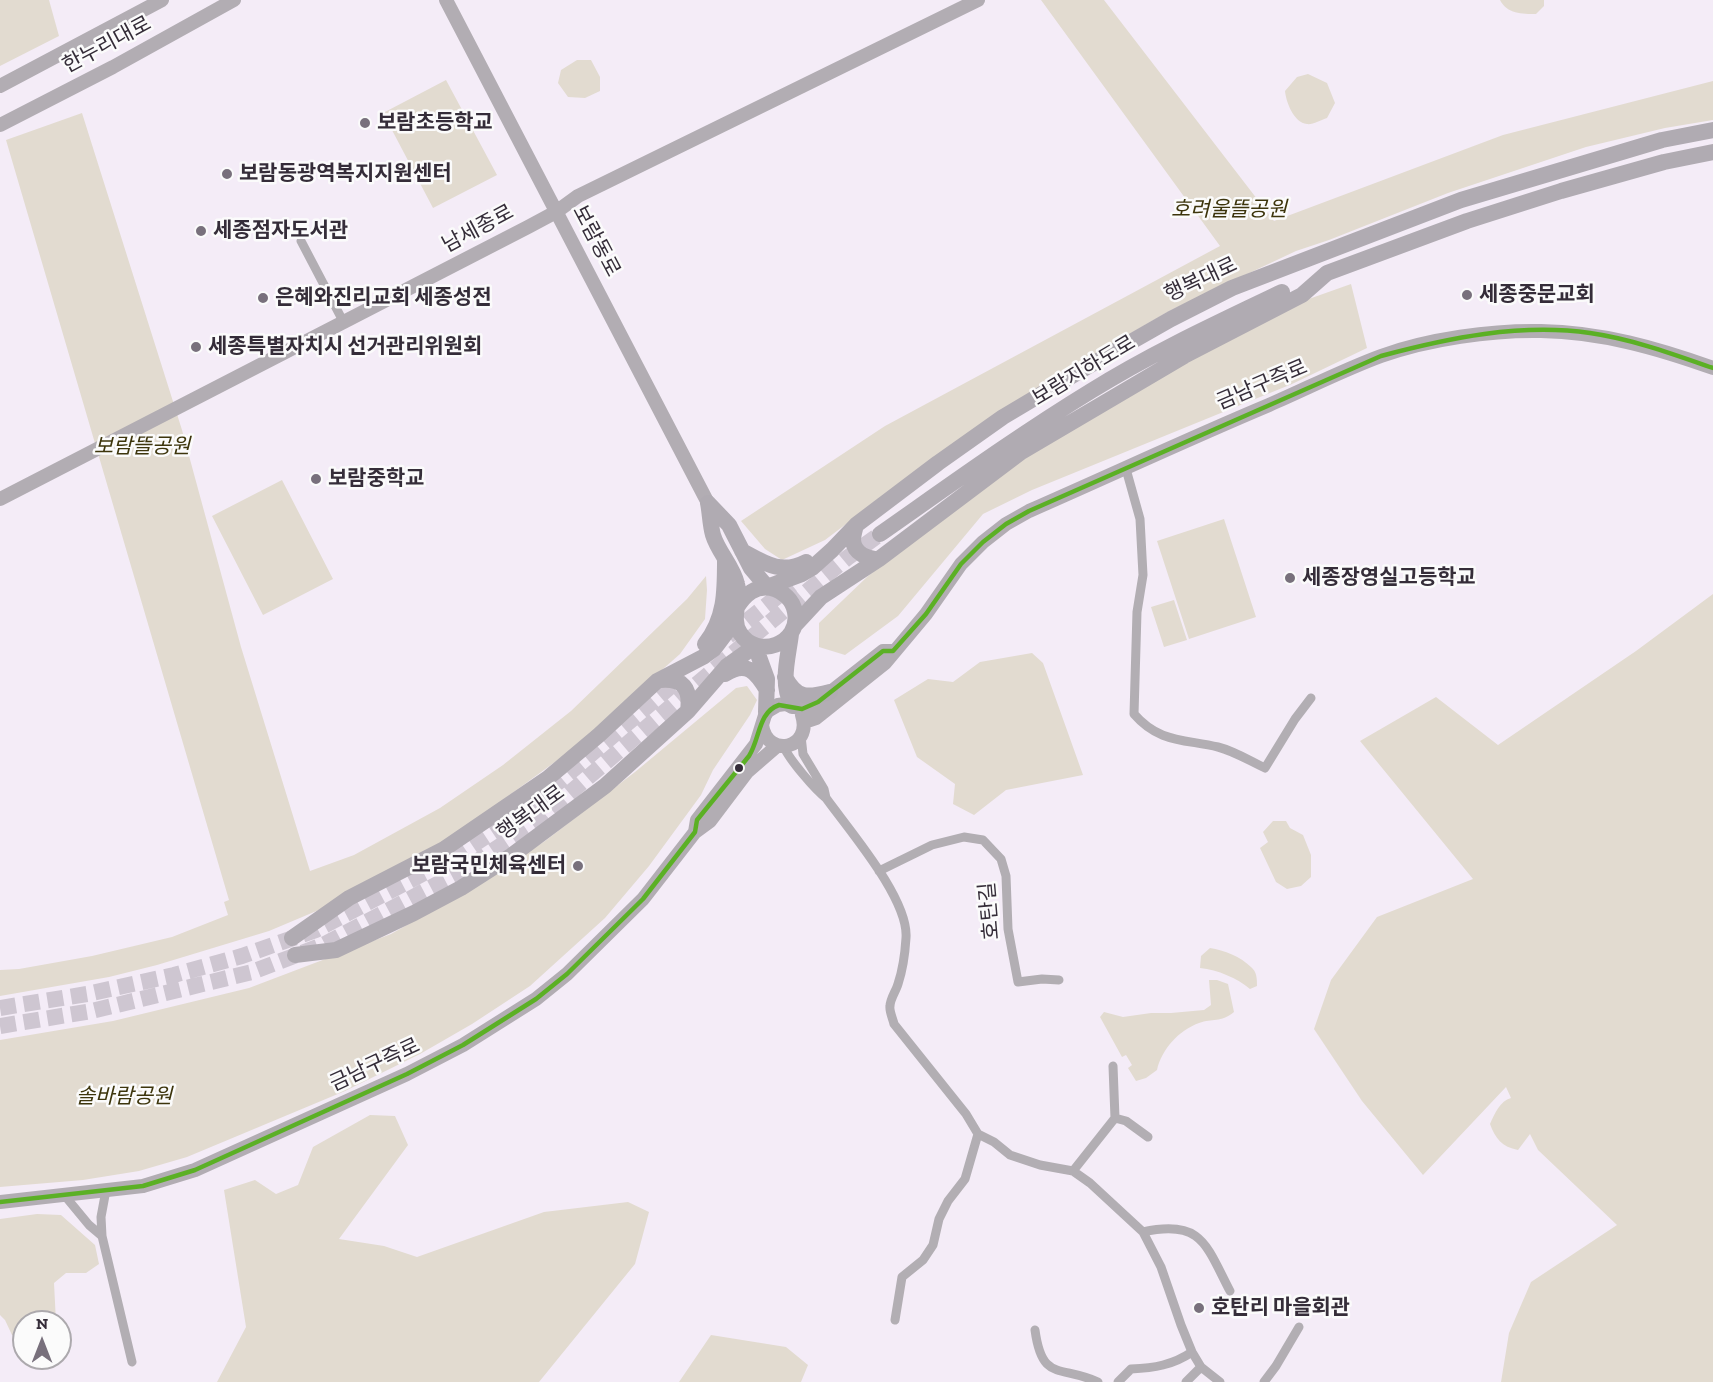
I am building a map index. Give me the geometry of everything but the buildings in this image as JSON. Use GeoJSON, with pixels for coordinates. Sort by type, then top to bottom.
{"type":"FeatureCollection","features":[{"type":"Feature","properties":{"kind":"highway","name":"행복대로"},"geometry":{"type":"LineString","coordinates":[[767,587],[812,568],[853,528],[938,462],[1003,417],[1172,319],[1232,288],[1461,200],[1662,140],[1713,130]]}},
{"type":"Feature","properties":{"kind":"highway"},"geometry":{"type":"LineString","coordinates":[[708,503],[713,536],[738,586],[736,612],[740,634],[755,646],[765,648],[775,646],[784,642],[821,597],[879,559],[1021,452],[1184,356],[1302,295],[1327,273],[1467,221],[1561,191],[1664,162],[1713,152]]}},
{"type":"Feature","properties":{"kind":"highway","name":"보람지하도로"},"geometry":{"type":"LineString","coordinates":[[1318,256],[1161,333],[1083,379],[990,439],[877,527],[1092,390],[1171,345],[1327,273]]}},
{"type":"Feature","properties":{"kind":"highway"},"geometry":{"type":"LineString","coordinates":[[708,503],[729,525],[751,568],[767,587]]}},
{"type":"Feature","properties":{"kind":"highway"},"geometry":{"type":"LineString","coordinates":[[853,528],[853,541],[860,553],[870,559],[879,559]]}},
{"type":"Feature","properties":{"kind":"highway"},"geometry":{"type":"LineString","coordinates":[[742,551],[762,562],[780,568],[795,568],[853,528]]}},
{"type":"Feature","properties":{"kind":"highway"},"geometry":{"type":"LineString","coordinates":[[657,681],[675,665],[698,652],[715,632],[724,597],[725,559]]}},
{"type":"Feature","properties":{"kind":"highway"},"geometry":{"type":"LineString","coordinates":[[736,612],[749,592],[767,587],[778,590],[793,604],[796,614],[784,676],[787,696],[792,706]]}},
{"type":"Feature","properties":{"kind":"highway","name":"행복대로"},"geometry":{"type":"LineString","coordinates":[[292,938],[349,898],[444,849],[548,778],[657,681],[714,649],[732,625],[736,612]]}},
{"type":"Feature","properties":{"kind":"highway","name":"행복대로"},"geometry":{"type":"LineString","coordinates":[[295,955],[336,950],[461,888],[511,856],[605,786],[688,711],[727,666],[755,646]]}},
{"type":"Feature","properties":{"kind":"highway"},"geometry":{"type":"LineString","coordinates":[[755,646],[767,679],[764,719]]}},
{"type":"Feature","properties":{"kind":"highway"},"geometry":{"type":"LineString","coordinates":[[712,682],[731,670],[743,667],[756,672],[767,690]]}},
{"type":"Feature","properties":{"kind":"highway"},"geometry":{"type":"LineString","coordinates":[[784,676],[791,689],[798,694],[812,697],[830,693]]}},
{"type":"Feature","properties":{"kind":"highway"},"geometry":{"type":"LineString","coordinates":[[657,681],[671,679],[682,684],[690,697],[688,711]]}},
{"type":"Feature","properties":{"kind":"main road","name":"한누리대로"},"geometry":{"type":"LineString","coordinates":[[0,86],[162,0]]}},
{"type":"Feature","properties":{"kind":"main road","name":"한누리대로"},"geometry":{"type":"LineString","coordinates":[[0,125],[234,0]]}},
{"type":"Feature","properties":{"kind":"main road","name":"보람동로"},"geometry":{"type":"LineString","coordinates":[[447,0],[708,503]]}},
{"type":"Feature","properties":{"kind":"main road","name":"남세종로"},"geometry":{"type":"LineString","coordinates":[[0,499],[556,212],[578,196],[978,0]]}},
{"type":"Feature","properties":{"kind":"main road","name":"금남구즉로"},"geometry":{"type":"LineString","coordinates":[[803,729],[885,663],[926,614],[961,564],[983,542],[1006,524],[1029,511],[1381,356],[1436,342],[1539,331],[1583,333],[1615,338],[1680,356],[1713,368]]}},
{"type":"Feature","properties":{"kind":"main road","name":"금남구즉로"},"geometry":{"type":"LineString","coordinates":[[792,706],[802,709],[818,702],[883,651],[893,651]]}},
{"type":"Feature","properties":{"kind":"main road"},"geometry":{"type":"LineString","coordinates":[[778,705],[792,706],[802,716],[803,729],[791,745],[781,746],[766,738],[764,719],[778,705]]}},
{"type":"Feature","properties":{"kind":"main road","name":"금남구즉로"},"geometry":{"type":"LineString","coordinates":[[695,832],[697,820],[756,744],[764,719]]}},
{"type":"Feature","properties":{"kind":"main road","name":"금남구즉로"},"geometry":{"type":"LineString","coordinates":[[0,1202],[143,1186],[195,1170],[407,1074],[463,1045],[536,999],[567,974],[643,899],[695,832],[710,820],[747,772],[781,746]]}},
{"type":"Feature","properties":{"kind":"street"},"geometry":{"type":"LineString","coordinates":[[301,241],[344,323]]}},
{"type":"Feature","properties":{"kind":"street"},"geometry":{"type":"LineString","coordinates":[[1126,469],[1140,519],[1143,575],[1137,612],[1134,714],[1145,726],[1168,738],[1220,748],[1265,768],[1295,719],[1311,698]]}},
{"type":"Feature","properties":{"kind":"street"},"geometry":{"type":"LineString","coordinates":[[803,729],[803,754],[824,789],[826,798]]}},
{"type":"Feature","properties":{"kind":"street"},"geometry":{"type":"LineString","coordinates":[[781,746],[788,758],[826,798],[879,871],[889,886],[902,915],[906,934],[898,985],[890,1006],[894,1024],[966,1114],[978,1134],[994,1142],[1010,1155],[1040,1165],[1072,1171],[1090,1183],[1143,1232],[1161,1267],[1192,1352],[1201,1367],[1220,1382]]}},
{"type":"Feature","properties":{"kind":"street","name":"호탄길"},"geometry":{"type":"LineString","coordinates":[[879,871],[932,844],[964,837],[983,840],[1001,859],[1006,876],[1008,929],[1018,982],[1042,979],[1059,980]]}},
{"type":"Feature","properties":{"kind":"street"},"geometry":{"type":"LineString","coordinates":[[1072,1171],[1115,1119],[1113,1066]]}},
{"type":"Feature","properties":{"kind":"street"},"geometry":{"type":"LineString","coordinates":[[1115,1119],[1126,1121],[1148,1137]]}},
{"type":"Feature","properties":{"kind":"street"},"geometry":{"type":"LineString","coordinates":[[895,1320],[902,1277],[923,1260],[933,1245],[939,1219],[948,1201],[965,1179],[978,1134]]}},
{"type":"Feature","properties":{"kind":"street"},"geometry":{"type":"LineString","coordinates":[[106,1190],[101,1217],[102,1236],[132,1362]]}},
{"type":"Feature","properties":{"kind":"street"},"geometry":{"type":"LineString","coordinates":[[64,1196],[89,1225],[102,1236]]}},
{"type":"Feature","properties":{"kind":"street"},"geometry":{"type":"LineString","coordinates":[[1143,1232],[1163,1227],[1183,1228],[1205,1243],[1230,1291]]}},
{"type":"Feature","properties":{"kind":"street"},"geometry":{"type":"LineString","coordinates":[[1264,1382],[1299,1327]]}},
{"type":"Feature","properties":{"kind":"street"},"geometry":{"type":"LineString","coordinates":[[1035,1330],[1042,1360],[1055,1371],[1088,1377],[1098,1382]]}},
{"type":"Feature","properties":{"kind":"street"},"geometry":{"type":"LineString","coordinates":[[1118,1382],[1131,1369],[1153,1368],[1177,1362],[1192,1352]]}},
{"type":"Feature","properties":{"kind":"street"},"geometry":{"type":"LineString","coordinates":[[1186,1382],[1201,1367]]}},
{"type":"Feature","properties":{"kind":"green space"},"geometry":{"type":"Polygon","coordinates":[[[0,0],[49,0],[59,36],[0,66],[0,0]]]}},
{"type":"Feature","properties":{"kind":"green space","name":"호려울뜰공원"},"geometry":{"type":"Polygon","coordinates":[[[1041,0],[1104,0],[1274,221],[1503,135],[1713,81],[1713,120],[1665,128],[1586,147],[1448,193],[1296,251],[1171,310],[1043,384],[825,540],[782,560],[765,549],[741,521],[885,426],[1220,246],[1041,0]]]}},
{"type":"Feature","properties":{"kind":"green space"},"geometry":{"type":"Polygon","coordinates":[[[1500,0],[1544,0],[1544,6],[1536,14],[1520,13],[1511,11],[1500,0]]]}},
{"type":"Feature","properties":{"kind":"green space"},"geometry":{"type":"Polygon","coordinates":[[[577,60],[591,60],[600,77],[600,91],[585,98],[568,97],[558,83],[561,70],[577,60]]]}},
{"type":"Feature","properties":{"kind":"green space"},"geometry":{"type":"Polygon","coordinates":[[[1308,74],[1327,83],[1335,103],[1327,118],[1309,124],[1302,123],[1295,116],[1287,101],[1285,91],[1297,77],[1308,74]]]}},
{"type":"Feature","properties":{"kind":"green space"},"geometry":{"type":"Polygon","coordinates":[[[446,80],[497,175],[433,208],[383,113],[446,80]]]}},
{"type":"Feature","properties":{"kind":"green space","name":"보람뜰공원"},"geometry":{"type":"Polygon","coordinates":[[[82,113],[182,430],[241,647],[310,871],[354,855],[440,808],[503,765],[571,711],[687,599],[706,576],[705,619],[680,654],[570,751],[437,848],[326,907],[269,931],[109,977],[0,996],[0,970],[19,969],[92,956],[172,937],[228,915],[224,902],[229,900],[6,140],[82,113]]]}},
{"type":"Feature","properties":{"kind":"green space"},"geometry":{"type":"Polygon","coordinates":[[[1351,284],[1367,348],[1292,384],[1032,490],[983,514],[898,616],[845,655],[819,647],[819,623],[868,576],[1017,460],[1275,311],[1351,284]]]}},
{"type":"Feature","properties":{"kind":"green space"},"geometry":{"type":"Polygon","coordinates":[[[282,480],[333,579],[263,615],[212,516],[282,480]]]}},
{"type":"Feature","properties":{"kind":"green space"},"geometry":{"type":"Polygon","coordinates":[[[1224,519],[1256,617],[1189,639],[1157,541],[1224,519]]]}},
{"type":"Feature","properties":{"kind":"green space"},"geometry":{"type":"Polygon","coordinates":[[[1713,594],[1713,1382],[1501,1382],[1509,1333],[1531,1282],[1617,1225],[1538,1150],[1530,1134],[1518,1150],[1508,1147],[1497,1138],[1490,1124],[1501,1105],[1511,1098],[1506,1087],[1423,1175],[1362,1101],[1314,1029],[1331,980],[1377,917],[1473,879],[1360,741],[1436,697],[1498,745],[1636,651],[1713,594]]]}},
{"type":"Feature","properties":{"kind":"green space"},"geometry":{"type":"Polygon","coordinates":[[[1174,600],[1187,640],[1164,647],[1151,607],[1174,600]]]}},
{"type":"Feature","properties":{"kind":"green space"},"geometry":{"type":"Polygon","coordinates":[[[1032,653],[1043,663],[1083,775],[1006,790],[974,815],[953,804],[955,784],[917,757],[894,700],[928,679],[953,682],[980,662],[1032,653]]]}},
{"type":"Feature","properties":{"kind":"green space","name":"솔바람공원"},"geometry":{"type":"Polygon","coordinates":[[[747,686],[757,700],[750,715],[713,770],[701,795],[649,866],[605,918],[530,986],[472,1024],[420,1054],[345,1091],[187,1157],[139,1171],[83,1180],[0,1187],[0,1040],[113,1021],[249,988],[391,934],[472,888],[545,841],[635,772],[736,688],[747,686]]]}},
{"type":"Feature","properties":{"kind":"green space"},"geometry":{"type":"Polygon","coordinates":[[[1273,821],[1286,821],[1290,828],[1303,835],[1311,855],[1311,877],[1301,886],[1287,889],[1276,882],[1260,848],[1268,842],[1263,832],[1273,821]]]}},
{"type":"Feature","properties":{"kind":"green space"},"geometry":{"type":"Polygon","coordinates":[[[1210,948],[1232,954],[1247,963],[1256,973],[1257,986],[1250,989],[1227,975],[1200,968],[1201,956],[1210,948]]]}},
{"type":"Feature","properties":{"kind":"green space"},"geometry":{"type":"Polygon","coordinates":[[[1209,980],[1228,984],[1234,1012],[1220,1019],[1191,1026],[1167,1048],[1157,1070],[1146,1078],[1136,1081],[1128,1068],[1132,1065],[1126,1055],[1122,1057],[1100,1017],[1104,1012],[1123,1017],[1204,1010],[1211,1005],[1209,980]]]}},
{"type":"Feature","properties":{"kind":"green space"},"geometry":{"type":"Polygon","coordinates":[[[370,1115],[395,1116],[408,1145],[339,1239],[384,1246],[417,1257],[544,1212],[628,1202],[649,1212],[635,1264],[539,1382],[217,1382],[246,1327],[224,1190],[255,1180],[276,1194],[298,1185],[313,1147],[370,1115]]]}},
{"type":"Feature","properties":{"kind":"green space"},"geometry":{"type":"Polygon","coordinates":[[[37,1214],[61,1215],[95,1245],[99,1264],[86,1273],[66,1273],[54,1283],[55,1310],[12,1310],[12,1335],[0,1315],[0,1219],[37,1214]]]}},
{"type":"Feature","properties":{"kind":"green space"},"geometry":{"type":"Polygon","coordinates":[[[711,1335],[786,1347],[808,1365],[801,1382],[679,1382],[711,1335]]]}},
{"type":"Feature","properties":{"kind":"tunnel"},"geometry":{"type":"LineString","coordinates":[[0,1026],[92,1011],[252,972],[323,945],[466,869],[537,821],[751,638],[847,558],[880,534]]}},
{"type":"Feature","properties":{"kind":"tunnel"},"geometry":{"type":"LineString","coordinates":[[728,636],[792,585]]}},
{"type":"Feature","properties":{"kind":"tunnel"},"geometry":{"type":"LineString","coordinates":[[0,1008],[87,994],[174,975],[242,956],[316,930],[458,855],[528,808],[684,675]]}},
{"type":"Feature","properties":{"kind":"transit line"},"geometry":{"type":"LineString","coordinates":[[0,1202],[143,1186],[195,1170],[407,1074],[463,1045],[536,999],[567,974],[643,899],[695,832],[697,820],[749,756],[763,720],[772,709],[779,705],[802,709],[818,702],[883,651],[893,651],[926,614],[961,564],[983,542],[1006,524],[1029,511],[1381,356],[1432,343],[1511,331],[1564,330],[1621,339],[1713,368]]}},
{"type":"Feature","properties":{"kind":"place","name":"보람초등학교"},"geometry":{"type":"Point","coordinates":[365,123]}},
{"type":"Feature","properties":{"kind":"place","name":"보람동광역복지지원센터"},"geometry":{"type":"Point","coordinates":[227,174]}},
{"type":"Feature","properties":{"kind":"place","name":"세종점자도서관"},"geometry":{"type":"Point","coordinates":[201,231]}},
{"type":"Feature","properties":{"kind":"place","name":"세종중문교회"},"geometry":{"type":"Point","coordinates":[1467,295]}},
{"type":"Feature","properties":{"kind":"place","name":"은혜와진리교회 세종성전"},"geometry":{"type":"Point","coordinates":[263,298]}},
{"type":"Feature","properties":{"kind":"place","name":"세종특별자치시 선거관리위원회"},"geometry":{"type":"Point","coordinates":[196,347]}},
{"type":"Feature","properties":{"kind":"place","name":"보람중학교"},"geometry":{"type":"Point","coordinates":[316,479]}},
{"type":"Feature","properties":{"kind":"place","name":"세종장영실고등학교"},"geometry":{"type":"Point","coordinates":[1290,578]}},
{"type":"Feature","properties":{"kind":"place","name":"보람국민체육센터"},"geometry":{"type":"Point","coordinates":[578,866]}},
{"type":"Feature","properties":{"kind":"place","name":"호탄리 마을회관"},"geometry":{"type":"Point","coordinates":[1199,1308]}}]}
